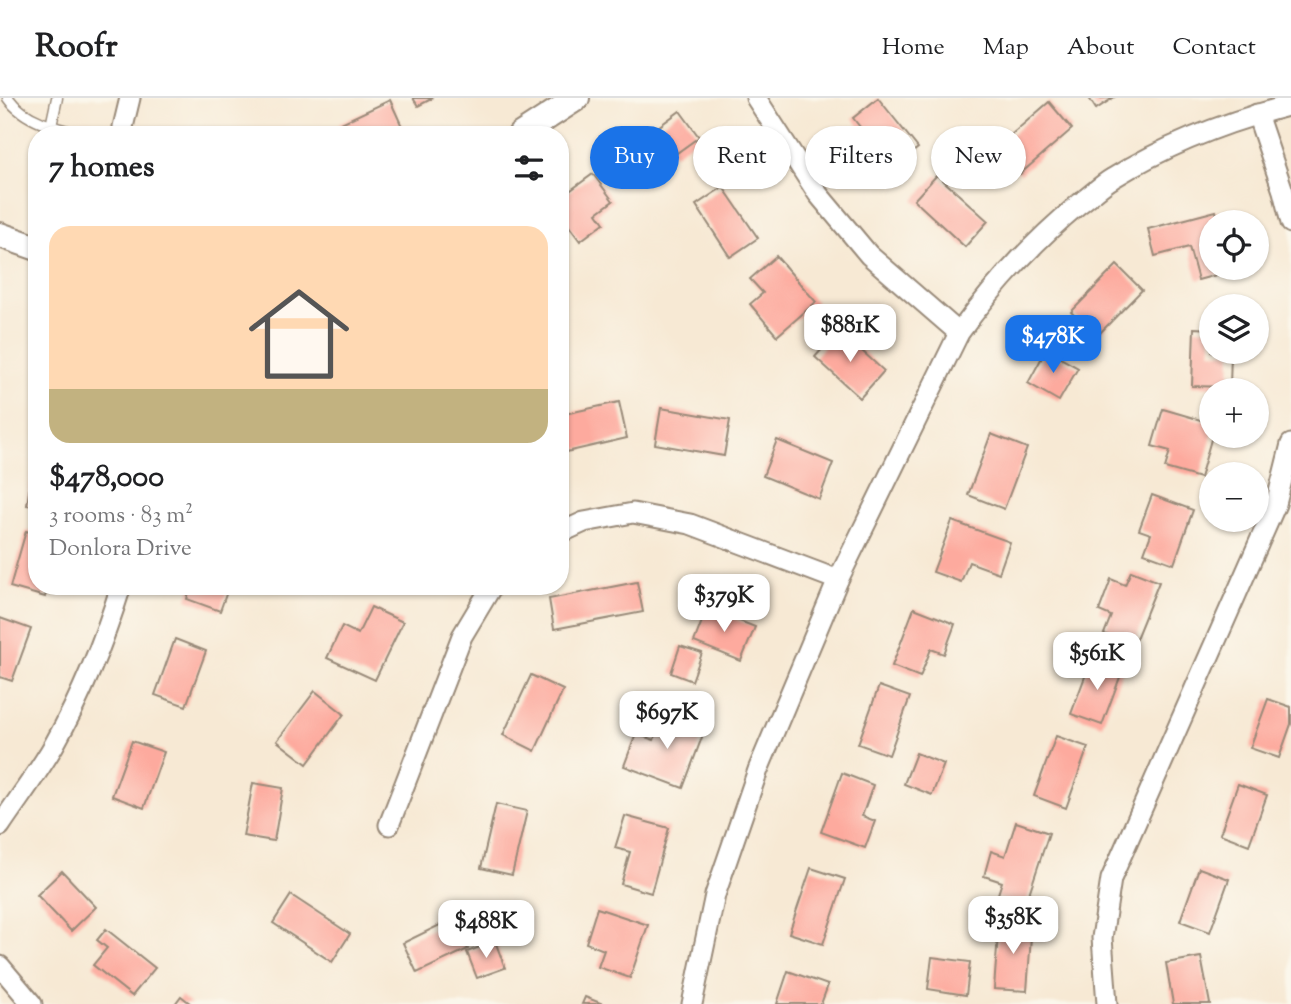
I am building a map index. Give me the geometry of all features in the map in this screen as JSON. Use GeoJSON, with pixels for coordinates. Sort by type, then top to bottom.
{"type":"FeatureCollection","features":[{"type":"Feature","properties":{"kind":"street"},"geometry":{"type":"LineString","coordinates":[[123,126],[130,98]]}},
{"type":"Feature","properties":{"kind":"street"},"geometry":{"type":"LineString","coordinates":[[534,126],[577,98]]}},
{"type":"Feature","properties":{"kind":"street"},"geometry":{"type":"LineString","coordinates":[[755,98],[818,194],[869,256],[959,333]]}},
{"type":"Feature","properties":{"kind":"street"},"geometry":{"type":"LineString","coordinates":[[692,1004],[715,895],[758,770],[838,580],[959,333],[985,297],[1042,234],[1112,179],[1185,141],[1257,114],[1291,105]]}},
{"type":"Feature","properties":{"kind":"street"},"geometry":{"type":"LineString","coordinates":[[1257,114],[1291,223]]}},
{"type":"Feature","properties":{"kind":"street"},"geometry":{"type":"LineString","coordinates":[[0,235],[28,245]]}},
{"type":"Feature","properties":{"kind":"street"},"geometry":{"type":"LineString","coordinates":[[1107,1004],[1102,938],[1111,879],[1276,504],[1291,444]]}},
{"type":"Feature","properties":{"kind":"street"},"geometry":{"type":"LineString","coordinates":[[569,529],[584,523],[633,513],[690,524],[838,580]]}},
{"type":"Feature","properties":{"kind":"street"},"geometry":{"type":"LineString","coordinates":[[0,826],[52,748],[75,704],[99,649],[118,595]]}},
{"type":"Feature","properties":{"kind":"street"},"geometry":{"type":"LineString","coordinates":[[389,825],[463,636],[487,595]]}},
{"type":"Feature","properties":{"kind":"street"},"geometry":{"type":"LineString","coordinates":[[0,966],[32,1004]]}},
{"type":"Feature","properties":{"kind":"lane"},"geometry":{"type":"LineString","coordinates":[[51,125],[57,98]]}},
{"type":"Feature","properties":{"kind":"lane"},"geometry":{"type":"LineString","coordinates":[[4,99],[20,110],[54,126]]}},
{"type":"Feature","properties":{"kind":"building"},"geometry":{"type":"Polygon","coordinates":[[[413,98],[433,98],[418,106],[413,98]]]}},
{"type":"Feature","properties":{"kind":"building"},"geometry":{"type":"Polygon","coordinates":[[[878,98],[900,126],[859,126],[853,118],[878,98]]]}},
{"type":"Feature","properties":{"kind":"building"},"geometry":{"type":"Polygon","coordinates":[[[1089,98],[1113,98],[1096,109],[1089,98]]]}},
{"type":"Feature","properties":{"kind":"building"},"geometry":{"type":"Polygon","coordinates":[[[390,100],[402,126],[340,126],[339,124],[390,100]]]}},
{"type":"Feature","properties":{"kind":"building"},"geometry":{"type":"Polygon","coordinates":[[[1049,102],[1072,129],[1026,169],[1026,126],[1021,126],[1049,102]]]}},
{"type":"Feature","properties":{"kind":"building"},"geometry":{"type":"Polygon","coordinates":[[[680,111],[693,129],[693,141],[679,151],[679,126],[660,126],[680,111]]]}},
{"type":"Feature","properties":{"kind":"building"},"geometry":{"type":"Polygon","coordinates":[[[590,176],[590,189],[604,189],[613,201],[597,213],[604,223],[580,241],[569,226],[569,191],[590,176]]]}},
{"type":"Feature","properties":{"kind":"building"},"geometry":{"type":"Polygon","coordinates":[[[931,182],[931,189],[953,189],[988,221],[965,247],[914,200],[931,182]]]}},
{"type":"Feature","properties":{"kind":"building"},"geometry":{"type":"Polygon","coordinates":[[[720,189],[724,189],[758,238],[730,257],[696,205],[720,189]]]}},
{"type":"Feature","properties":{"kind":"building"},"geometry":{"type":"Polygon","coordinates":[[[1199,216],[1199,280],[1189,247],[1155,256],[1148,229],[1199,216]]]}},
{"type":"Feature","properties":{"kind":"building"},"geometry":{"type":"Polygon","coordinates":[[[776,256],[816,302],[777,336],[750,304],[763,293],[750,279],[776,256]]]}},
{"type":"Feature","properties":{"kind":"building"},"geometry":{"type":"Polygon","coordinates":[[[1117,265],[1142,290],[1096,337],[1071,312],[1117,265]]]}},
{"type":"Feature","properties":{"kind":"building"},"geometry":{"type":"Polygon","coordinates":[[[1194,328],[1199,328],[1199,364],[1231,364],[1230,378],[1199,378],[1199,386],[1192,386],[1194,328]]]}},
{"type":"Feature","properties":{"kind":"building"},"geometry":{"type":"Polygon","coordinates":[[[839,330],[884,371],[860,398],[815,357],[839,330]]]}},
{"type":"Feature","properties":{"kind":"building"},"geometry":{"type":"Polygon","coordinates":[[[1046,350],[1078,368],[1059,401],[1028,383],[1046,350]]]}},
{"type":"Feature","properties":{"kind":"building"},"geometry":{"type":"Polygon","coordinates":[[[619,402],[627,438],[569,451],[569,413],[619,402]]]}},
{"type":"Feature","properties":{"kind":"building"},"geometry":{"type":"Polygon","coordinates":[[[661,408],[730,420],[724,456],[655,444],[661,408]]]}},
{"type":"Feature","properties":{"kind":"building"},"geometry":{"type":"Polygon","coordinates":[[[1163,409],[1199,420],[1199,448],[1209,448],[1205,462],[1199,462],[1199,478],[1165,468],[1170,451],[1152,446],[1163,409]]]}},
{"type":"Feature","properties":{"kind":"building"},"geometry":{"type":"Polygon","coordinates":[[[991,434],[1027,448],[1004,509],[968,495],[991,434]]]}},
{"type":"Feature","properties":{"kind":"building"},"geometry":{"type":"Polygon","coordinates":[[[777,440],[833,463],[819,499],[763,476],[777,440]]]}},
{"type":"Feature","properties":{"kind":"building"},"geometry":{"type":"Polygon","coordinates":[[[1152,495],[1193,510],[1174,564],[1144,553],[1151,534],[1139,530],[1152,495]]]}},
{"type":"Feature","properties":{"kind":"building"},"geometry":{"type":"Polygon","coordinates":[[[952,521],[1010,542],[999,573],[969,562],[961,582],[933,572],[952,521]]]}},
{"type":"Feature","properties":{"kind":"building"},"geometry":{"type":"Polygon","coordinates":[[[26,531],[28,532],[28,592],[10,587],[26,531]]]}},
{"type":"Feature","properties":{"kind":"building"},"geometry":{"type":"Polygon","coordinates":[[[1131,571],[1159,582],[1133,646],[1104,634],[1111,616],[1099,611],[1111,579],[1125,585],[1131,571]]]}},
{"type":"Feature","properties":{"kind":"building"},"geometry":{"type":"Polygon","coordinates":[[[637,582],[643,612],[554,629],[549,599],[637,582]]]}},
{"type":"Feature","properties":{"kind":"building"},"geometry":{"type":"Polygon","coordinates":[[[188,595],[226,595],[220,611],[187,599],[188,595]]]}},
{"type":"Feature","properties":{"kind":"building"},"geometry":{"type":"Polygon","coordinates":[[[371,607],[403,622],[375,680],[327,658],[342,626],[358,634],[371,607]]]}},
{"type":"Feature","properties":{"kind":"building"},"geometry":{"type":"Polygon","coordinates":[[[707,608],[755,627],[741,661],[694,642],[707,608]]]}},
{"type":"Feature","properties":{"kind":"building"},"geometry":{"type":"Polygon","coordinates":[[[914,608],[955,624],[944,654],[931,649],[920,677],[892,666],[914,608]]]}},
{"type":"Feature","properties":{"kind":"building"},"geometry":{"type":"Polygon","coordinates":[[[0,618],[31,629],[12,681],[0,677],[0,618]]]}},
{"type":"Feature","properties":{"kind":"building"},"geometry":{"type":"Polygon","coordinates":[[[175,639],[206,651],[186,706],[155,695],[175,639]]]}},
{"type":"Feature","properties":{"kind":"building"},"geometry":{"type":"Polygon","coordinates":[[[680,646],[702,653],[692,681],[671,673],[680,646]]]}},
{"type":"Feature","properties":{"kind":"building"},"geometry":{"type":"Polygon","coordinates":[[[1092,658],[1123,669],[1102,725],[1071,714],[1092,658]]]}},
{"type":"Feature","properties":{"kind":"building"},"geometry":{"type":"Polygon","coordinates":[[[531,675],[563,690],[535,751],[503,735],[531,675]]]}},
{"type":"Feature","properties":{"kind":"building"},"geometry":{"type":"Polygon","coordinates":[[[879,686],[910,697],[889,755],[858,744],[879,686]]]}},
{"type":"Feature","properties":{"kind":"building"},"geometry":{"type":"Polygon","coordinates":[[[315,691],[344,714],[307,764],[277,741],[315,691]]]}},
{"type":"Feature","properties":{"kind":"building"},"geometry":{"type":"Polygon","coordinates":[[[1268,699],[1291,707],[1291,724],[1279,758],[1250,748],[1268,699]]]}},
{"type":"Feature","properties":{"kind":"building"},"geometry":{"type":"Polygon","coordinates":[[[664,714],[705,729],[683,788],[624,766],[636,734],[654,740],[664,714]]]}},
{"type":"Feature","properties":{"kind":"building"},"geometry":{"type":"Polygon","coordinates":[[[1056,736],[1088,747],[1066,808],[1034,796],[1056,736]]]}},
{"type":"Feature","properties":{"kind":"building"},"geometry":{"type":"Polygon","coordinates":[[[132,741],[164,752],[144,808],[112,796],[132,741]]]}},
{"type":"Feature","properties":{"kind":"building"},"geometry":{"type":"Polygon","coordinates":[[[916,753],[944,764],[932,795],[904,784],[916,753]]]}},
{"type":"Feature","properties":{"kind":"building"},"geometry":{"type":"Polygon","coordinates":[[[842,773],[873,785],[862,816],[875,821],[865,848],[821,832],[842,773]]]}},
{"type":"Feature","properties":{"kind":"building"},"geometry":{"type":"Polygon","coordinates":[[[253,783],[283,788],[274,841],[243,836],[253,783]]]}},
{"type":"Feature","properties":{"kind":"building"},"geometry":{"type":"Polygon","coordinates":[[[1238,784],[1267,795],[1249,845],[1220,834],[1238,784]]]}},
{"type":"Feature","properties":{"kind":"building"},"geometry":{"type":"Polygon","coordinates":[[[496,804],[527,811],[512,875],[481,868],[496,804]]]}},
{"type":"Feature","properties":{"kind":"building"},"geometry":{"type":"Polygon","coordinates":[[[625,816],[669,828],[651,893],[621,884],[630,852],[615,848],[625,816]]]}},
{"type":"Feature","properties":{"kind":"building"},"geometry":{"type":"Polygon","coordinates":[[[1016,822],[1049,833],[1025,906],[997,897],[1002,882],[984,876],[991,851],[1005,856],[1016,822]]]}},
{"type":"Feature","properties":{"kind":"building"},"geometry":{"type":"Polygon","coordinates":[[[811,868],[845,879],[823,944],[789,933],[811,868]]]}},
{"type":"Feature","properties":{"kind":"building"},"geometry":{"type":"Polygon","coordinates":[[[1199,868],[1229,879],[1210,932],[1180,921],[1199,868]]]}},
{"type":"Feature","properties":{"kind":"building"},"geometry":{"type":"Polygon","coordinates":[[[62,871],[96,907],[71,931],[37,895],[62,871]]]}},
{"type":"Feature","properties":{"kind":"building"},"geometry":{"type":"Polygon","coordinates":[[[291,895],[350,934],[332,962],[273,923],[291,895]]]}},
{"type":"Feature","properties":{"kind":"building"},"geometry":{"type":"Polygon","coordinates":[[[597,908],[648,925],[630,978],[598,967],[604,950],[586,943],[597,908]]]}},
{"type":"Feature","properties":{"kind":"building"},"geometry":{"type":"Polygon","coordinates":[[[454,918],[468,949],[417,973],[403,943],[454,918]]]}},
{"type":"Feature","properties":{"kind":"building"},"geometry":{"type":"Polygon","coordinates":[[[999,920],[1032,923],[1027,991],[994,989],[999,920]]]}},
{"type":"Feature","properties":{"kind":"building"},"geometry":{"type":"Polygon","coordinates":[[[106,929],[155,968],[132,996],[93,965],[107,948],[97,940],[106,929]]]}},
{"type":"Feature","properties":{"kind":"building"},"geometry":{"type":"Polygon","coordinates":[[[495,941],[505,968],[477,978],[467,952],[495,941]]]}},
{"type":"Feature","properties":{"kind":"building"},"geometry":{"type":"Polygon","coordinates":[[[932,957],[970,962],[966,995],[928,989],[932,957]]]}},
{"type":"Feature","properties":{"kind":"building"},"geometry":{"type":"Polygon","coordinates":[[[1201,957],[1210,1004],[1173,1004],[1166,963],[1201,957]]]}},
{"type":"Feature","properties":{"kind":"building"},"geometry":{"type":"Polygon","coordinates":[[[788,971],[828,985],[821,1004],[777,1004],[788,971]]]}},
{"type":"Feature","properties":{"kind":"building"},"geometry":{"type":"Polygon","coordinates":[[[181,996],[191,1004],[175,1004],[181,996]]]}},
{"type":"Feature","properties":{"kind":"building"},"geometry":{"type":"Polygon","coordinates":[[[585,997],[603,1004],[582,1004],[585,997]]]}}]}
